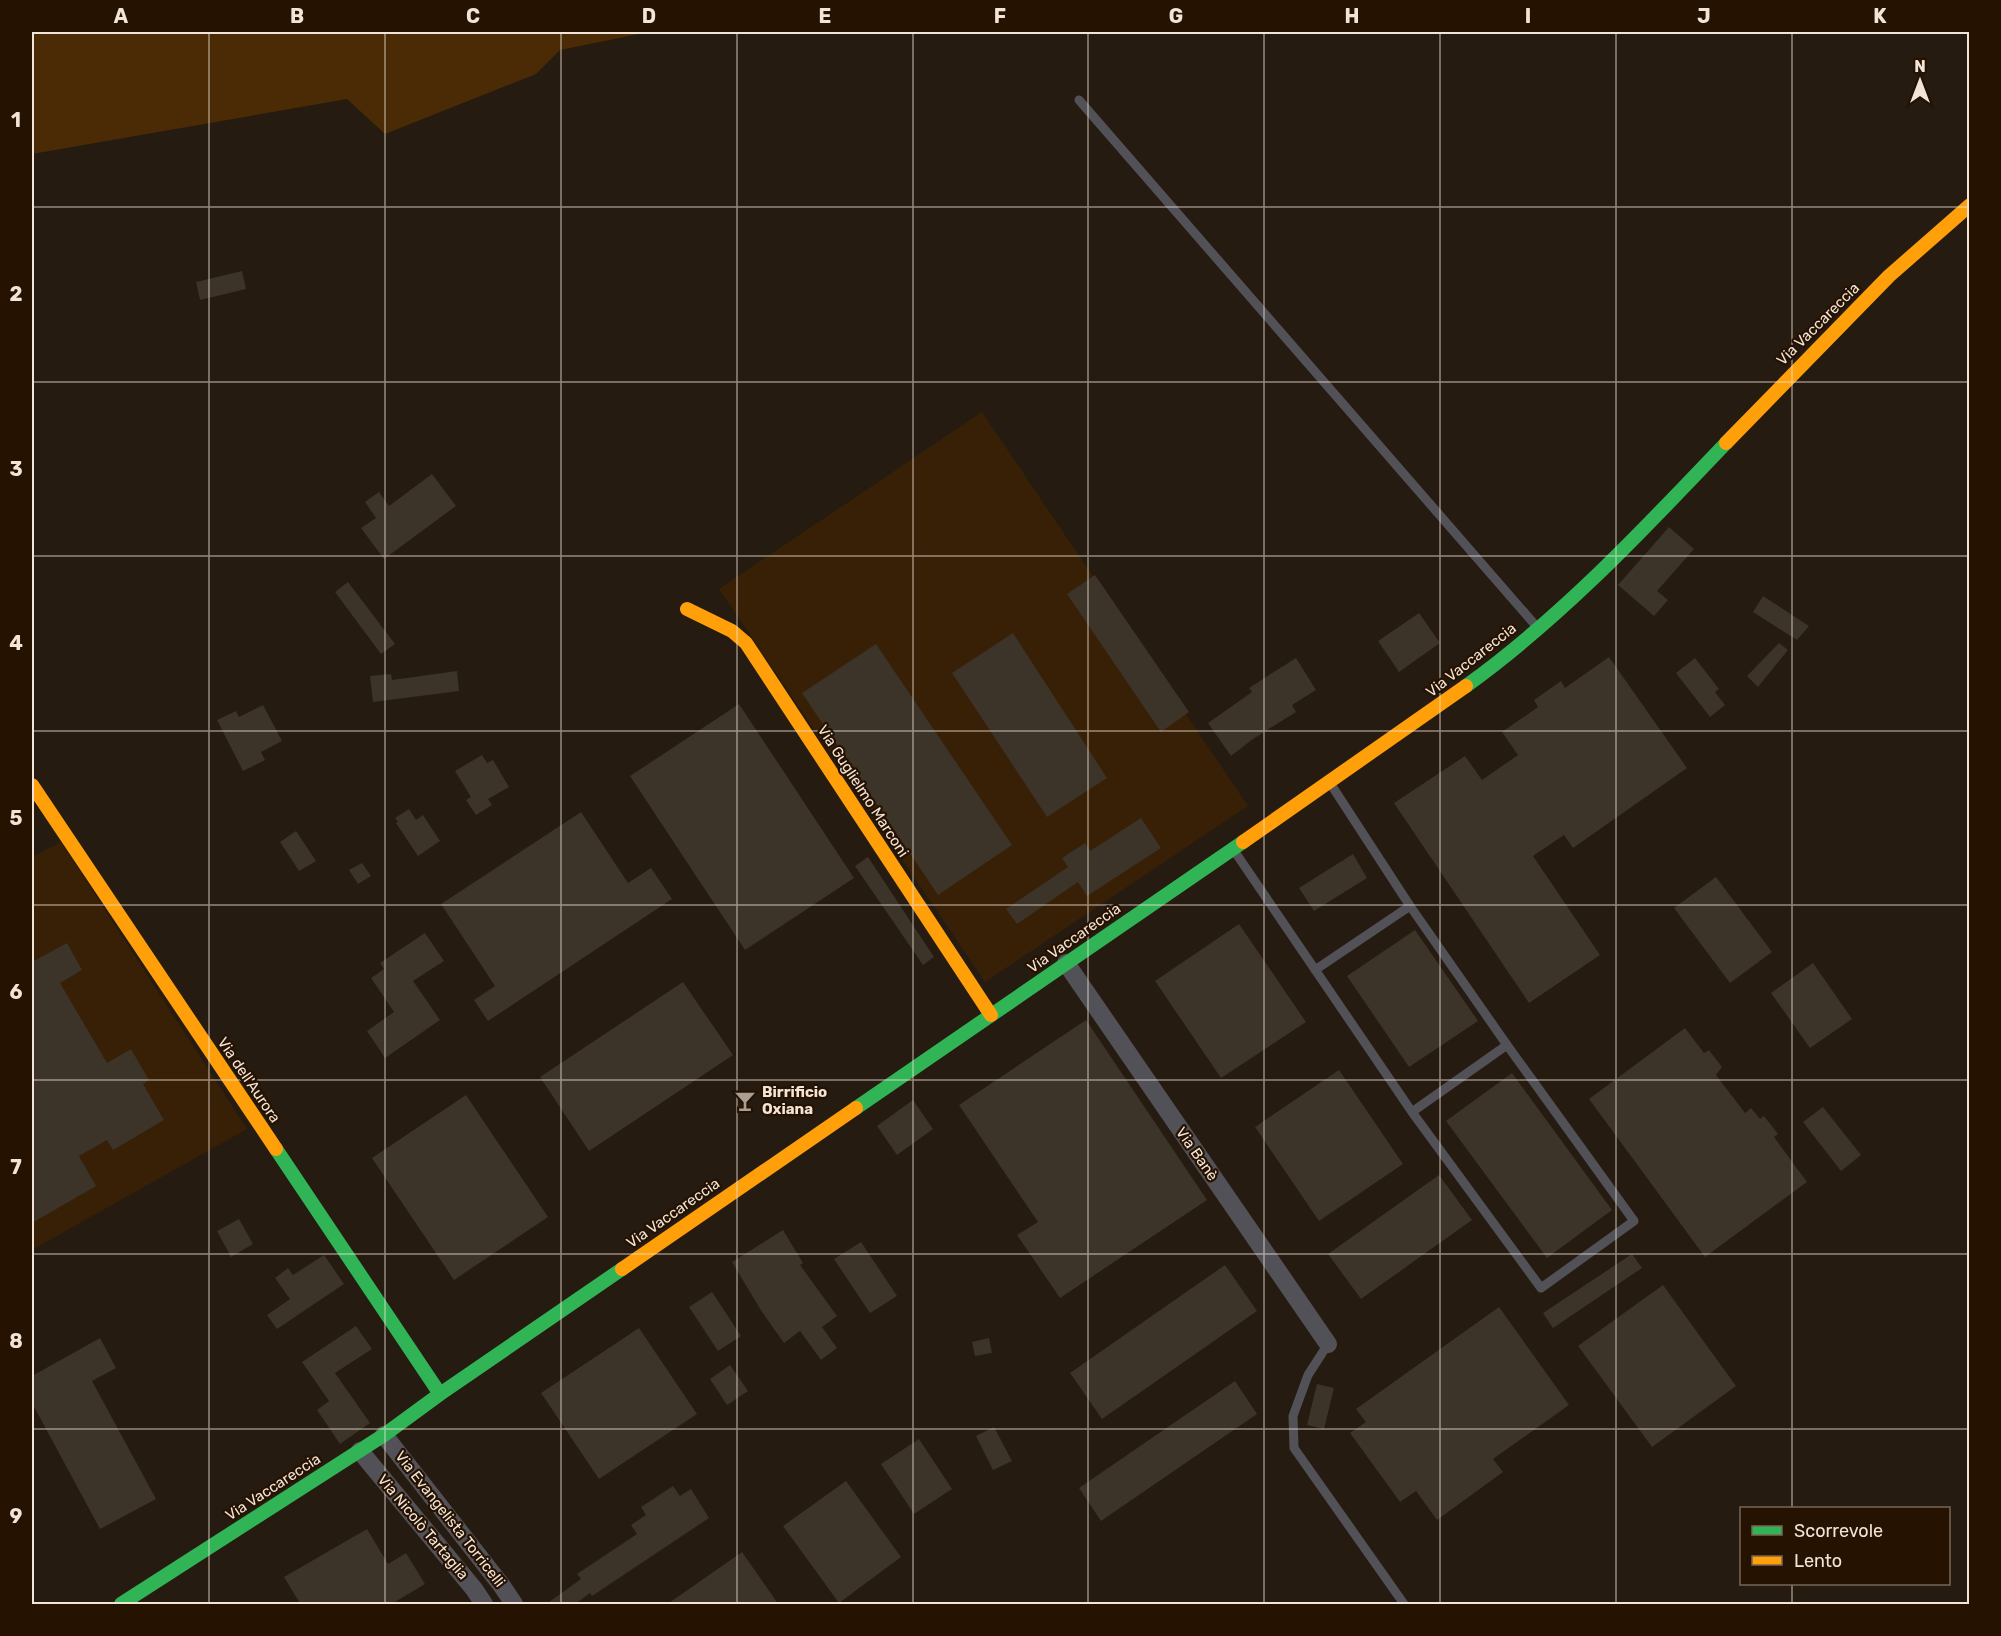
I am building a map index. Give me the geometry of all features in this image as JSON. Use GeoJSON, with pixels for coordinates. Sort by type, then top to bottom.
{"type":"FeatureCollection","features":[{"type":"Feature","properties":{"kind":"street","name":"Via Vaccareccia"},"geometry":{"type":"LineString","coordinates":[[121,1605],[384,1435],[440,1394],[1472,682],[1538,629],[1648,526],[1771,395],[1882,284],[1970,205]]}},
{"type":"Feature","properties":{"kind":"street","name":"Via Guglielmo Marconi"},"geometry":{"type":"LineString","coordinates":[[687,609],[698,616],[729,628],[746,643],[991,1015]]}},
{"type":"Feature","properties":{"kind":"street","name":"Via dell'Aurora"},"geometry":{"type":"LineString","coordinates":[[32,785],[440,1394]]}},
{"type":"Feature","properties":{"kind":"street","name":"Via Banè"},"geometry":{"type":"LineString","coordinates":[[1066,963],[1328,1344]]}},
{"type":"Feature","properties":{"kind":"street","name":"Via Evangelista Torricelli"},"geometry":{"type":"LineString","coordinates":[[384,1435],[502,1586],[514,1605]]}},
{"type":"Feature","properties":{"kind":"street","name":"Via Nicolò Tartaglia"},"geometry":{"type":"LineString","coordinates":[[360,1451],[474,1589],[484,1605]]}},
{"type":"Feature","properties":{"kind":"lane"},"geometry":{"type":"LineString","coordinates":[[1079,100],[1538,629]]}},
{"type":"Feature","properties":{"kind":"lane"},"geometry":{"type":"LineString","coordinates":[[1233,849],[1412,1112],[1540,1288],[1634,1221],[1410,906],[1329,781]]}},
{"type":"Feature","properties":{"kind":"lane"},"geometry":{"type":"LineString","coordinates":[[1315,970],[1410,906]]}},
{"type":"Feature","properties":{"kind":"lane"},"geometry":{"type":"LineString","coordinates":[[1412,1112],[1507,1045]]}},
{"type":"Feature","properties":{"kind":"lane"},"geometry":{"type":"LineString","coordinates":[[1328,1344],[1308,1375],[1293,1416],[1294,1448],[1404,1605]]}},
{"type":"Feature","properties":{"kind":"shaded area"},"geometry":{"type":"Polygon","coordinates":[[[32,32],[649,32],[560,50],[536,74],[385,134],[347,99],[32,154],[32,32]]]}},
{"type":"Feature","properties":{"kind":"shaded area"},"geometry":{"type":"Polygon","coordinates":[[[982,412],[1248,806],[985,982],[719,589],[982,412]]]}},
{"type":"Feature","properties":{"kind":"shaded area"},"geometry":{"type":"Polygon","coordinates":[[[61,842],[247,1129],[32,1250],[32,857],[61,842]]]}},
{"type":"Feature","properties":{"kind":"building"},"geometry":{"type":"Polygon","coordinates":[[[242,271],[246,289],[200,300],[196,282],[242,271]]]}},
{"type":"Feature","properties":{"kind":"building"},"geometry":{"type":"Polygon","coordinates":[[[432,474],[456,506],[384,559],[361,528],[376,518],[365,502],[379,492],[389,506],[432,474]]]}},
{"type":"Feature","properties":{"kind":"building"},"geometry":{"type":"Polygon","coordinates":[[[1669,527],[1694,549],[1657,591],[1668,600],[1654,616],[1618,585],[1669,527]]]}},
{"type":"Feature","properties":{"kind":"building"},"geometry":{"type":"Polygon","coordinates":[[[1095,575],[1189,712],[1161,732],[1067,594],[1095,575]]]}},
{"type":"Feature","properties":{"kind":"building"},"geometry":{"type":"Polygon","coordinates":[[[348,582],[395,644],[381,654],[335,592],[348,582]]]}},
{"type":"Feature","properties":{"kind":"building"},"geometry":{"type":"Polygon","coordinates":[[[1763,596],[1809,626],[1797,640],[1753,612],[1763,596]]]}},
{"type":"Feature","properties":{"kind":"building"},"geometry":{"type":"Polygon","coordinates":[[[1419,613],[1440,643],[1399,672],[1378,641],[1419,613]]]}},
{"type":"Feature","properties":{"kind":"building"},"geometry":{"type":"Polygon","coordinates":[[[1013,633],[1107,778],[1047,817],[952,673],[1013,633]]]}},
{"type":"Feature","properties":{"kind":"building"},"geometry":{"type":"Polygon","coordinates":[[[1779,643],[1788,650],[1758,687],[1747,676],[1779,643]]]}},
{"type":"Feature","properties":{"kind":"building"},"geometry":{"type":"Polygon","coordinates":[[[876,644],[1012,845],[938,895],[802,693],[876,644]]]}},
{"type":"Feature","properties":{"kind":"building"},"geometry":{"type":"Polygon","coordinates":[[[1609,657],[1687,768],[1573,848],[1564,835],[1533,856],[1600,955],[1529,1003],[1394,803],[1465,756],[1482,780],[1518,755],[1502,732],[1538,707],[1534,700],[1561,681],[1565,688],[1609,657]]]}},
{"type":"Feature","properties":{"kind":"building"},"geometry":{"type":"Polygon","coordinates":[[[1296,658],[1316,690],[1292,705],[1296,712],[1231,756],[1208,723],[1252,692],[1249,688],[1296,658]]]}},
{"type":"Feature","properties":{"kind":"building"},"geometry":{"type":"Polygon","coordinates":[[[1695,658],[1719,689],[1715,692],[1725,705],[1710,717],[1676,673],[1695,658]]]}},
{"type":"Feature","properties":{"kind":"building"},"geometry":{"type":"Polygon","coordinates":[[[457,671],[459,691],[373,702],[370,676],[391,674],[392,680],[457,671]]]}},
{"type":"Feature","properties":{"kind":"building"},"geometry":{"type":"Polygon","coordinates":[[[739,704],[854,878],[745,950],[630,776],[739,704]]]}},
{"type":"Feature","properties":{"kind":"building"},"geometry":{"type":"Polygon","coordinates":[[[263,705],[282,741],[261,752],[265,760],[243,771],[217,720],[236,711],[239,717],[263,705]]]}},
{"type":"Feature","properties":{"kind":"building"},"geometry":{"type":"Polygon","coordinates":[[[482,755],[487,763],[493,760],[509,787],[488,799],[492,805],[476,815],[466,800],[471,797],[455,771],[482,755]]]}},
{"type":"Feature","properties":{"kind":"building"},"geometry":{"type":"Polygon","coordinates":[[[409,809],[416,820],[423,815],[440,841],[418,856],[395,818],[409,809]]]}},
{"type":"Feature","properties":{"kind":"building"},"geometry":{"type":"Polygon","coordinates":[[[581,812],[628,883],[651,868],[672,899],[488,1021],[474,1000],[495,986],[441,904],[581,812]]]}},
{"type":"Feature","properties":{"kind":"building"},"geometry":{"type":"Polygon","coordinates":[[[1141,818],[1161,848],[1087,896],[1078,882],[1017,924],[1006,909],[1068,867],[1062,858],[1085,843],[1090,851],[1141,818]]]}},
{"type":"Feature","properties":{"kind":"building"},"geometry":{"type":"Polygon","coordinates":[[[296,831],[316,861],[299,871],[280,842],[296,831]]]}},
{"type":"Feature","properties":{"kind":"building"},"geometry":{"type":"Polygon","coordinates":[[[1353,854],[1367,878],[1314,911],[1299,888],[1353,854]]]}},
{"type":"Feature","properties":{"kind":"building"},"geometry":{"type":"Polygon","coordinates":[[[868,857],[934,957],[923,965],[855,866],[868,857]]]}},
{"type":"Feature","properties":{"kind":"building"},"geometry":{"type":"Polygon","coordinates":[[[362,863],[371,876],[358,884],[349,870],[362,863]]]}},
{"type":"Feature","properties":{"kind":"building"},"geometry":{"type":"Polygon","coordinates":[[[1716,877],[1772,952],[1730,983],[1674,908],[1716,877]]]}},
{"type":"Feature","properties":{"kind":"building"},"geometry":{"type":"Polygon","coordinates":[[[1239,924],[1306,1022],[1221,1078],[1155,981],[1239,924]]]}},
{"type":"Feature","properties":{"kind":"building"},"geometry":{"type":"Polygon","coordinates":[[[1415,930],[1478,1021],[1409,1067],[1347,976],[1415,930]]]}},
{"type":"Feature","properties":{"kind":"building"},"geometry":{"type":"Polygon","coordinates":[[[425,933],[444,961],[413,981],[440,1020],[385,1058],[367,1031],[394,1012],[371,978],[384,969],[380,963],[425,933]]]}},
{"type":"Feature","properties":{"kind":"building"},"geometry":{"type":"Polygon","coordinates":[[[67,943],[82,970],[60,983],[107,1063],[131,1049],[149,1080],[143,1084],[164,1120],[113,1150],[107,1140],[79,1156],[96,1186],[32,1223],[32,962],[67,943]]]}},
{"type":"Feature","properties":{"kind":"building"},"geometry":{"type":"Polygon","coordinates":[[[1813,963],[1852,1019],[1810,1048],[1771,993],[1813,963]]]}},
{"type":"Feature","properties":{"kind":"building"},"geometry":{"type":"Polygon","coordinates":[[[683,982],[733,1055],[589,1151],[540,1077],[683,982]]]}},
{"type":"Feature","properties":{"kind":"building"},"geometry":{"type":"Polygon","coordinates":[[[1086,1020],[1207,1200],[1060,1298],[1017,1235],[1038,1222],[959,1105],[1086,1020]]]}},
{"type":"Feature","properties":{"kind":"building"},"geometry":{"type":"Polygon","coordinates":[[[1685,1028],[1704,1053],[1709,1050],[1722,1067],[1716,1075],[1745,1113],[1751,1108],[1760,1119],[1764,1116],[1778,1134],[1774,1137],[1807,1182],[1705,1257],[1589,1099],[1685,1028]]]}},
{"type":"Feature","properties":{"kind":"building"},"geometry":{"type":"Polygon","coordinates":[[[1339,1070],[1403,1164],[1319,1221],[1255,1127],[1339,1070]]]}},
{"type":"Feature","properties":{"kind":"building"},"geometry":{"type":"Polygon","coordinates":[[[1512,1073],[1612,1210],[1547,1258],[1446,1121],[1512,1073]]]}},
{"type":"Feature","properties":{"kind":"building"},"geometry":{"type":"Polygon","coordinates":[[[466,1095],[548,1217],[454,1280],[372,1158],[466,1095]]]}},
{"type":"Feature","properties":{"kind":"building"},"geometry":{"type":"Polygon","coordinates":[[[913,1100],[933,1129],[897,1155],[877,1126],[913,1100]]]}},
{"type":"Feature","properties":{"kind":"building"},"geometry":{"type":"Polygon","coordinates":[[[1823,1107],[1861,1155],[1841,1171],[1803,1122],[1823,1107]]]}},
{"type":"Feature","properties":{"kind":"building"},"geometry":{"type":"Polygon","coordinates":[[[1439,1175],[1472,1220],[1361,1299],[1328,1254],[1439,1175]]]}},
{"type":"Feature","properties":{"kind":"building"},"geometry":{"type":"Polygon","coordinates":[[[239,1219],[253,1244],[231,1257],[217,1231],[239,1219]]]}},
{"type":"Feature","properties":{"kind":"building"},"geometry":{"type":"Polygon","coordinates":[[[783,1230],[803,1263],[800,1265],[837,1316],[822,1327],[837,1348],[821,1360],[800,1331],[784,1343],[732,1262],[783,1230]]]}},
{"type":"Feature","properties":{"kind":"building"},"geometry":{"type":"Polygon","coordinates":[[[861,1242],[897,1296],[870,1313],[834,1259],[861,1242]]]}},
{"type":"Feature","properties":{"kind":"building"},"geometry":{"type":"Polygon","coordinates":[[[1632,1254],[1642,1268],[1553,1328],[1543,1313],[1632,1254]]]}},
{"type":"Feature","properties":{"kind":"building"},"geometry":{"type":"Polygon","coordinates":[[[324,1255],[344,1284],[277,1329],[267,1315],[290,1299],[275,1278],[288,1268],[293,1275],[324,1255]]]}},
{"type":"Feature","properties":{"kind":"building"},"geometry":{"type":"Polygon","coordinates":[[[1225,1265],[1257,1311],[1102,1419],[1070,1373],[1225,1265]]]}},
{"type":"Feature","properties":{"kind":"building"},"geometry":{"type":"Polygon","coordinates":[[[1663,1285],[1736,1386],[1652,1447],[1578,1346],[1663,1285]]]}},
{"type":"Feature","properties":{"kind":"building"},"geometry":{"type":"Polygon","coordinates":[[[712,1292],[741,1336],[718,1351],[689,1307],[712,1292]]]}},
{"type":"Feature","properties":{"kind":"building"},"geometry":{"type":"Polygon","coordinates":[[[1499,1307],[1569,1405],[1493,1459],[1503,1472],[1437,1520],[1416,1491],[1400,1502],[1350,1433],[1366,1422],[1356,1409],[1499,1307]]]}},
{"type":"Feature","properties":{"kind":"building"},"geometry":{"type":"Polygon","coordinates":[[[356,1326],[372,1349],[335,1373],[370,1423],[340,1444],[317,1410],[329,1401],[302,1362],[356,1326]]]}},
{"type":"Feature","properties":{"kind":"building"},"geometry":{"type":"Polygon","coordinates":[[[639,1328],[697,1414],[599,1479],[541,1393],[639,1328]]]}},
{"type":"Feature","properties":{"kind":"building"},"geometry":{"type":"Polygon","coordinates":[[[100,1338],[116,1368],[92,1381],[156,1499],[100,1529],[32,1403],[32,1376],[100,1338]]]}},
{"type":"Feature","properties":{"kind":"building"},"geometry":{"type":"Polygon","coordinates":[[[989,1338],[992,1353],[975,1356],[972,1342],[989,1338]]]}},
{"type":"Feature","properties":{"kind":"building"},"geometry":{"type":"Polygon","coordinates":[[[730,1365],[748,1391],[727,1405],[710,1379],[730,1365]]]}},
{"type":"Feature","properties":{"kind":"building"},"geometry":{"type":"Polygon","coordinates":[[[1235,1381],[1257,1414],[1101,1521],[1079,1488],[1235,1381]]]}},
{"type":"Feature","properties":{"kind":"building"},"geometry":{"type":"Polygon","coordinates":[[[1317,1384],[1334,1388],[1324,1429],[1307,1425],[1317,1384]]]}},
{"type":"Feature","properties":{"kind":"building"},"geometry":{"type":"Polygon","coordinates":[[[994,1427],[1012,1461],[993,1470],[976,1436],[994,1427]]]}},
{"type":"Feature","properties":{"kind":"building"},"geometry":{"type":"Polygon","coordinates":[[[919,1439],[952,1489],[914,1514],[881,1464],[919,1439]]]}},
{"type":"Feature","properties":{"kind":"building"},"geometry":{"type":"Polygon","coordinates":[[[846,1481],[901,1557],[839,1603],[783,1526],[846,1481]]]}},
{"type":"Feature","properties":{"kind":"building"},"geometry":{"type":"Polygon","coordinates":[[[673,1486],[680,1496],[691,1489],[709,1518],[592,1596],[590,1593],[574,1605],[545,1605],[581,1579],[577,1574],[637,1534],[631,1525],[646,1515],[641,1507],[673,1486]]]}},
{"type":"Feature","properties":{"kind":"building"},"geometry":{"type":"Polygon","coordinates":[[[367,1529],[388,1564],[406,1553],[425,1584],[390,1605],[301,1605],[284,1577],[367,1529]]]}},
{"type":"Feature","properties":{"kind":"building"},"geometry":{"type":"Polygon","coordinates":[[[742,1552],[779,1605],[666,1605],[742,1552]]]}},
{"type":"Feature","properties":{"kind":"traffic: fast"},"geometry":{"type":"LineString","coordinates":[[1466,686],[1536,631],[1569,601],[1726,443]]}},
{"type":"Feature","properties":{"kind":"traffic: fast"},"geometry":{"type":"LineString","coordinates":[[856,1108],[1243,842]]}},
{"type":"Feature","properties":{"kind":"traffic: fast"},"geometry":{"type":"LineString","coordinates":[[276,1149],[440,1394]]}},
{"type":"Feature","properties":{"kind":"traffic: fast"},"geometry":{"type":"LineString","coordinates":[[121,1604],[384,1435],[622,1269]]}},
{"type":"Feature","properties":{"kind":"traffic: slow"},"geometry":{"type":"LineString","coordinates":[[1726,443],[1889,276],[1970,205]]}},
{"type":"Feature","properties":{"kind":"traffic: slow"},"geometry":{"type":"LineString","coordinates":[[687,609],[732,631],[746,643],[991,1015]]}},
{"type":"Feature","properties":{"kind":"traffic: slow"},"geometry":{"type":"LineString","coordinates":[[1243,842],[1466,686]]}},
{"type":"Feature","properties":{"kind":"traffic: slow"},"geometry":{"type":"LineString","coordinates":[[32,785],[276,1149]]}},
{"type":"Feature","properties":{"kind":"traffic: slow"},"geometry":{"type":"LineString","coordinates":[[622,1269],[856,1108]]}},
{"type":"Feature","properties":{"kind":"place","name":"Birrificio Oxiana"},"geometry":{"type":"Point","coordinates":[745,1101]}}]}
